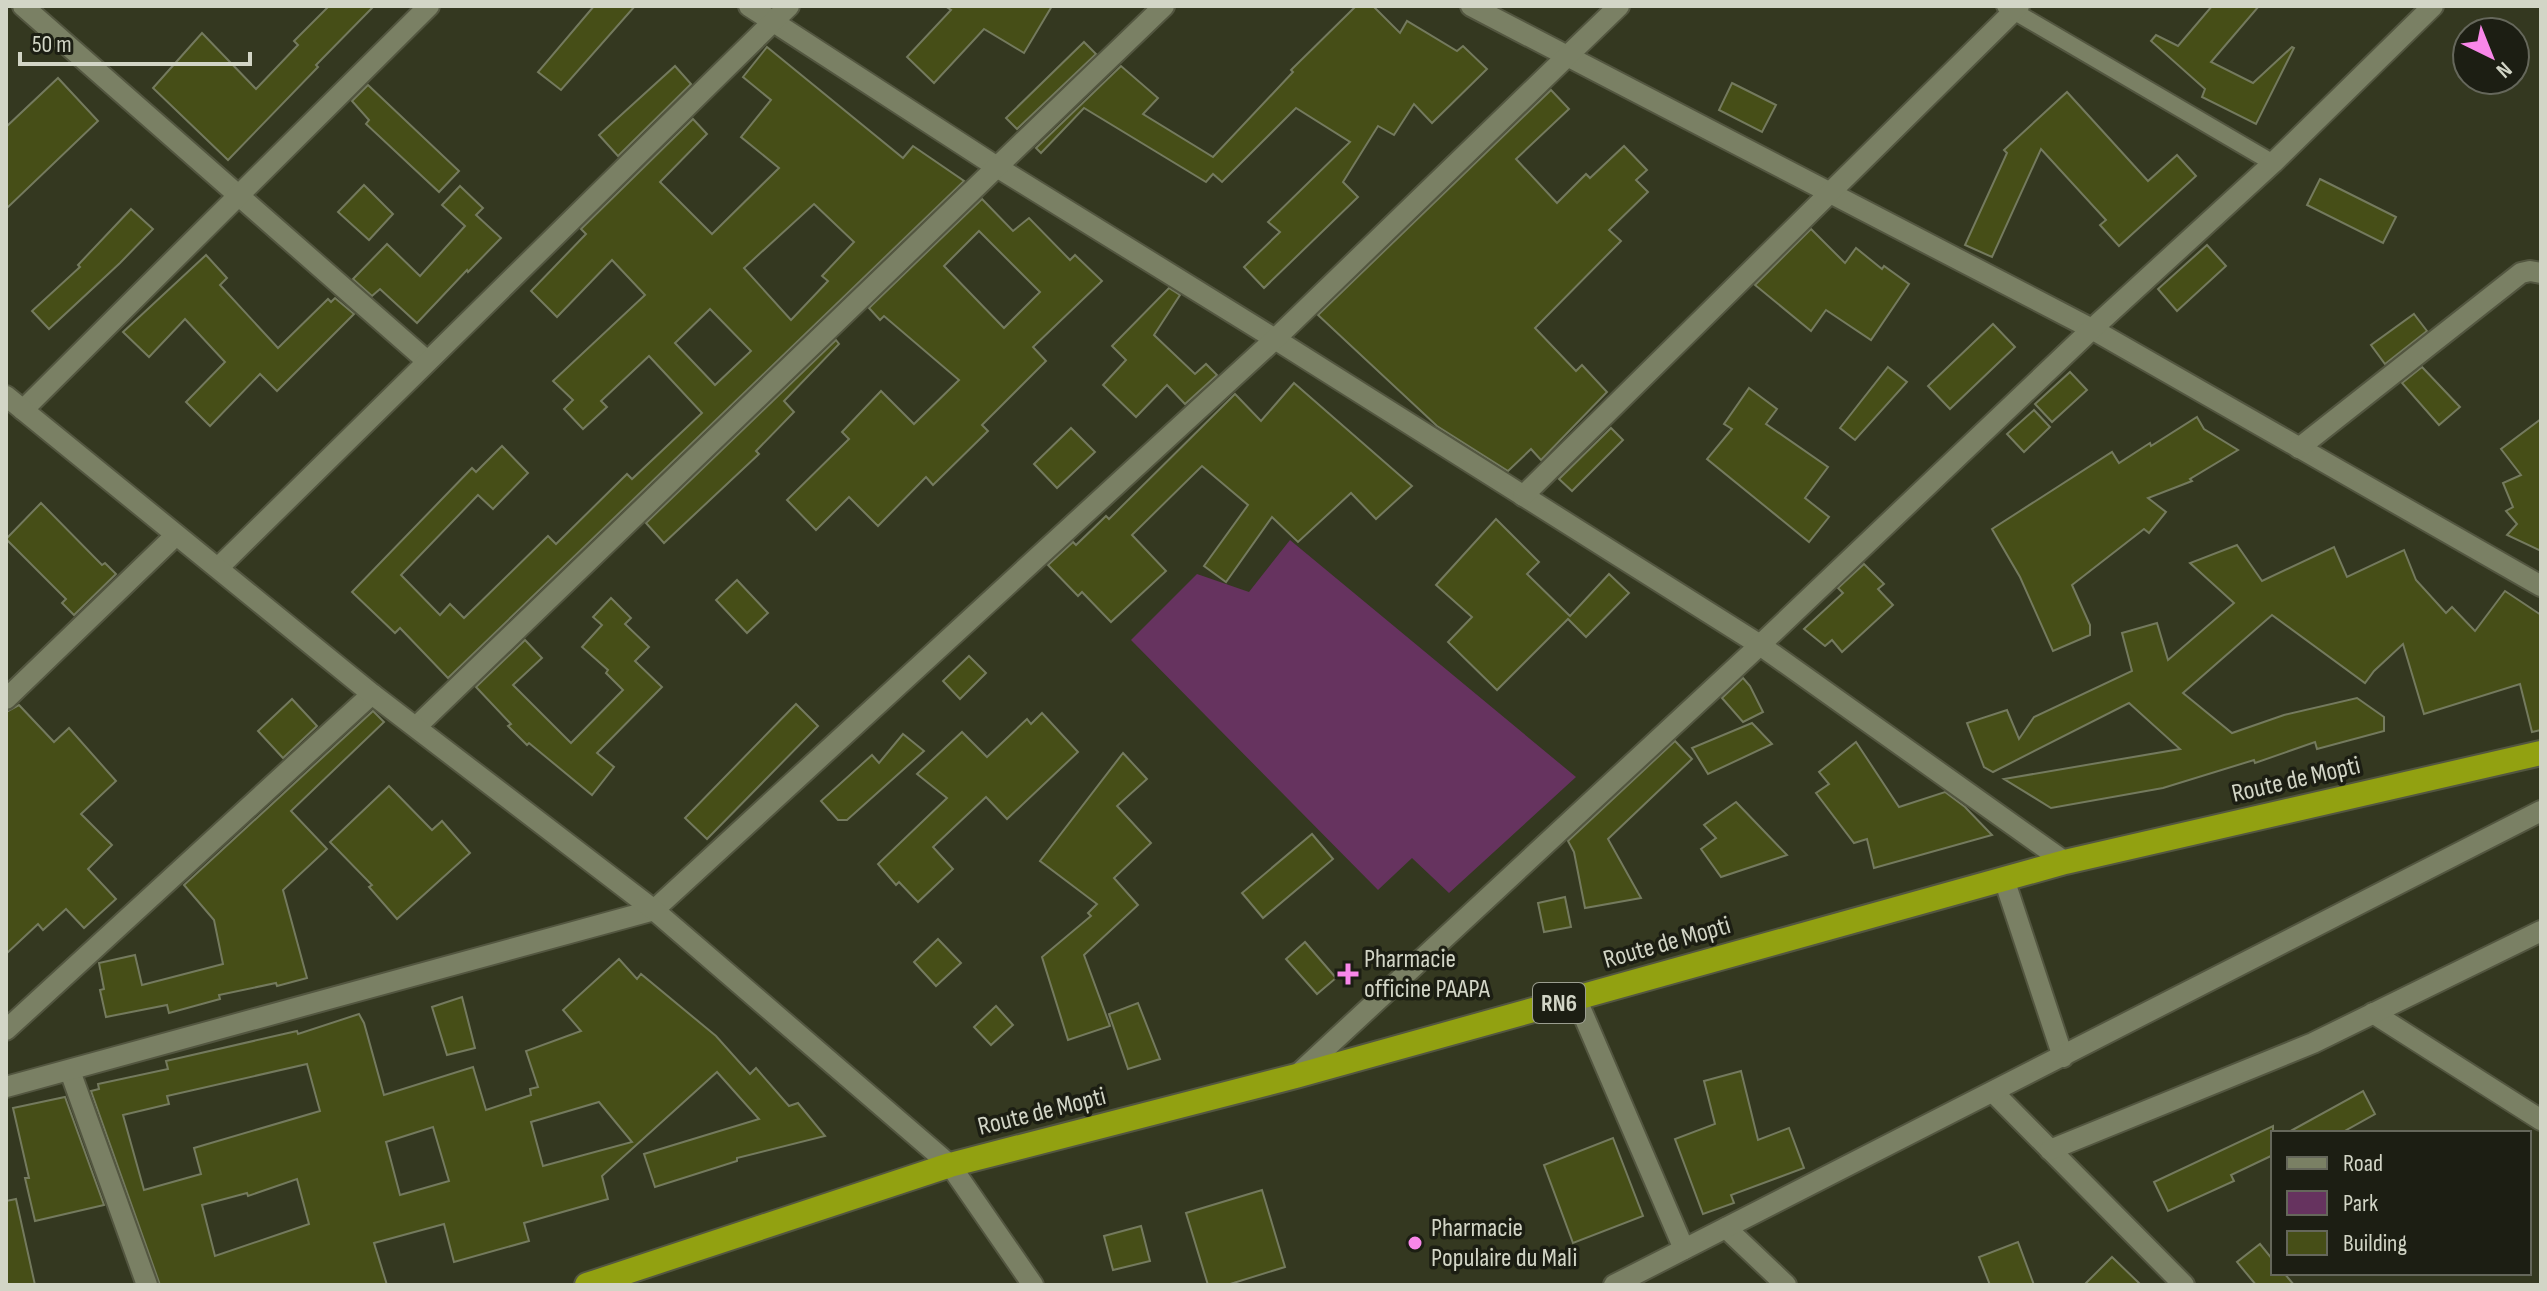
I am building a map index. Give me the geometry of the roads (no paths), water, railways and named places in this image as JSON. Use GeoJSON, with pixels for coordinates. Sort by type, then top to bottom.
{"type":"FeatureCollection","features":[{"type":"Feature","properties":{"kind":"highway","name":"Route de Mopti"},"geometry":{"type":"LineString","coordinates":[[587,1285],[950,1165],[1296,1076],[2065,862],[2541,753]]}},
{"type":"Feature","properties":{"kind":"street"},"geometry":{"type":"LineString","coordinates":[[23,6],[427,361]]}},
{"type":"Feature","properties":{"kind":"street"},"geometry":{"type":"LineString","coordinates":[[23,410],[429,6]]}},
{"type":"Feature","properties":{"kind":"street"},"geometry":{"type":"LineString","coordinates":[[749,6],[997,167],[1760,645],[2065,862]]}},
{"type":"Feature","properties":{"kind":"street"},"geometry":{"type":"LineString","coordinates":[[219,567],[789,6]]}},
{"type":"Feature","properties":{"kind":"street"},"geometry":{"type":"LineString","coordinates":[[416,727],[1164,6]]}},
{"type":"Feature","properties":{"kind":"street"},"geometry":{"type":"LineString","coordinates":[[1471,6],[2092,329],[2541,586]]}},
{"type":"Feature","properties":{"kind":"street"},"geometry":{"type":"LineString","coordinates":[[6,1087],[654,910],[1275,339],[1619,6]]}},
{"type":"Feature","properties":{"kind":"street"},"geometry":{"type":"LineString","coordinates":[[1296,1076],[2273,163],[2433,6]]}},
{"type":"Feature","properties":{"kind":"street"},"geometry":{"type":"LineString","coordinates":[[1523,496],[2013,8]]}},
{"type":"Feature","properties":{"kind":"street"},"geometry":{"type":"LineString","coordinates":[[2299,448],[2521,273],[2541,273]]}},
{"type":"Feature","properties":{"kind":"street"},"geometry":{"type":"LineString","coordinates":[[6,396],[372,694],[654,910],[950,1165],[1033,1285]]}},
{"type":"Feature","properties":{"kind":"street"},"geometry":{"type":"LineString","coordinates":[[6,699],[176,535]]}},
{"type":"Feature","properties":{"kind":"street"},"geometry":{"type":"LineString","coordinates":[[6,1030],[372,694]]}},
{"type":"Feature","properties":{"kind":"street"},"geometry":{"type":"LineString","coordinates":[[1614,1285],[2541,811]]}},
{"type":"Feature","properties":{"kind":"street"},"geometry":{"type":"LineString","coordinates":[[2004,879],[2063,1057]]}},
{"type":"Feature","properties":{"kind":"street"},"geometry":{"type":"LineString","coordinates":[[2050,1150],[2313,1043],[2541,931]]}},
{"type":"Feature","properties":{"kind":"street"},"geometry":{"type":"LineString","coordinates":[[1576,998],[1684,1249]]}},
{"type":"Feature","properties":{"kind":"street"},"geometry":{"type":"LineString","coordinates":[[2373,1013],[2541,1120]]}},
{"type":"Feature","properties":{"kind":"street"},"geometry":{"type":"LineString","coordinates":[[70,1071],[147,1285]]}},
{"type":"Feature","properties":{"kind":"street"},"geometry":{"type":"LineString","coordinates":[[1994,1093],[2184,1285]]}},
{"type":"Feature","properties":{"kind":"street"},"geometry":{"type":"LineString","coordinates":[[1726,1228],[1786,1285]]}},
{"type":"Feature","properties":{"kind":"lane"},"geometry":{"type":"LineString","coordinates":[[2013,8],[2273,163]]}},
{"type":"Feature","properties":{"kind":"place","name":"Pharmacie officine PAAPA"},"geometry":{"type":"Point","coordinates":[1348,974]}},
{"type":"Feature","properties":{"kind":"place","name":"Pharmacie Populaire du Mali"},"geometry":{"type":"Point","coordinates":[1415,1243]}}]}
